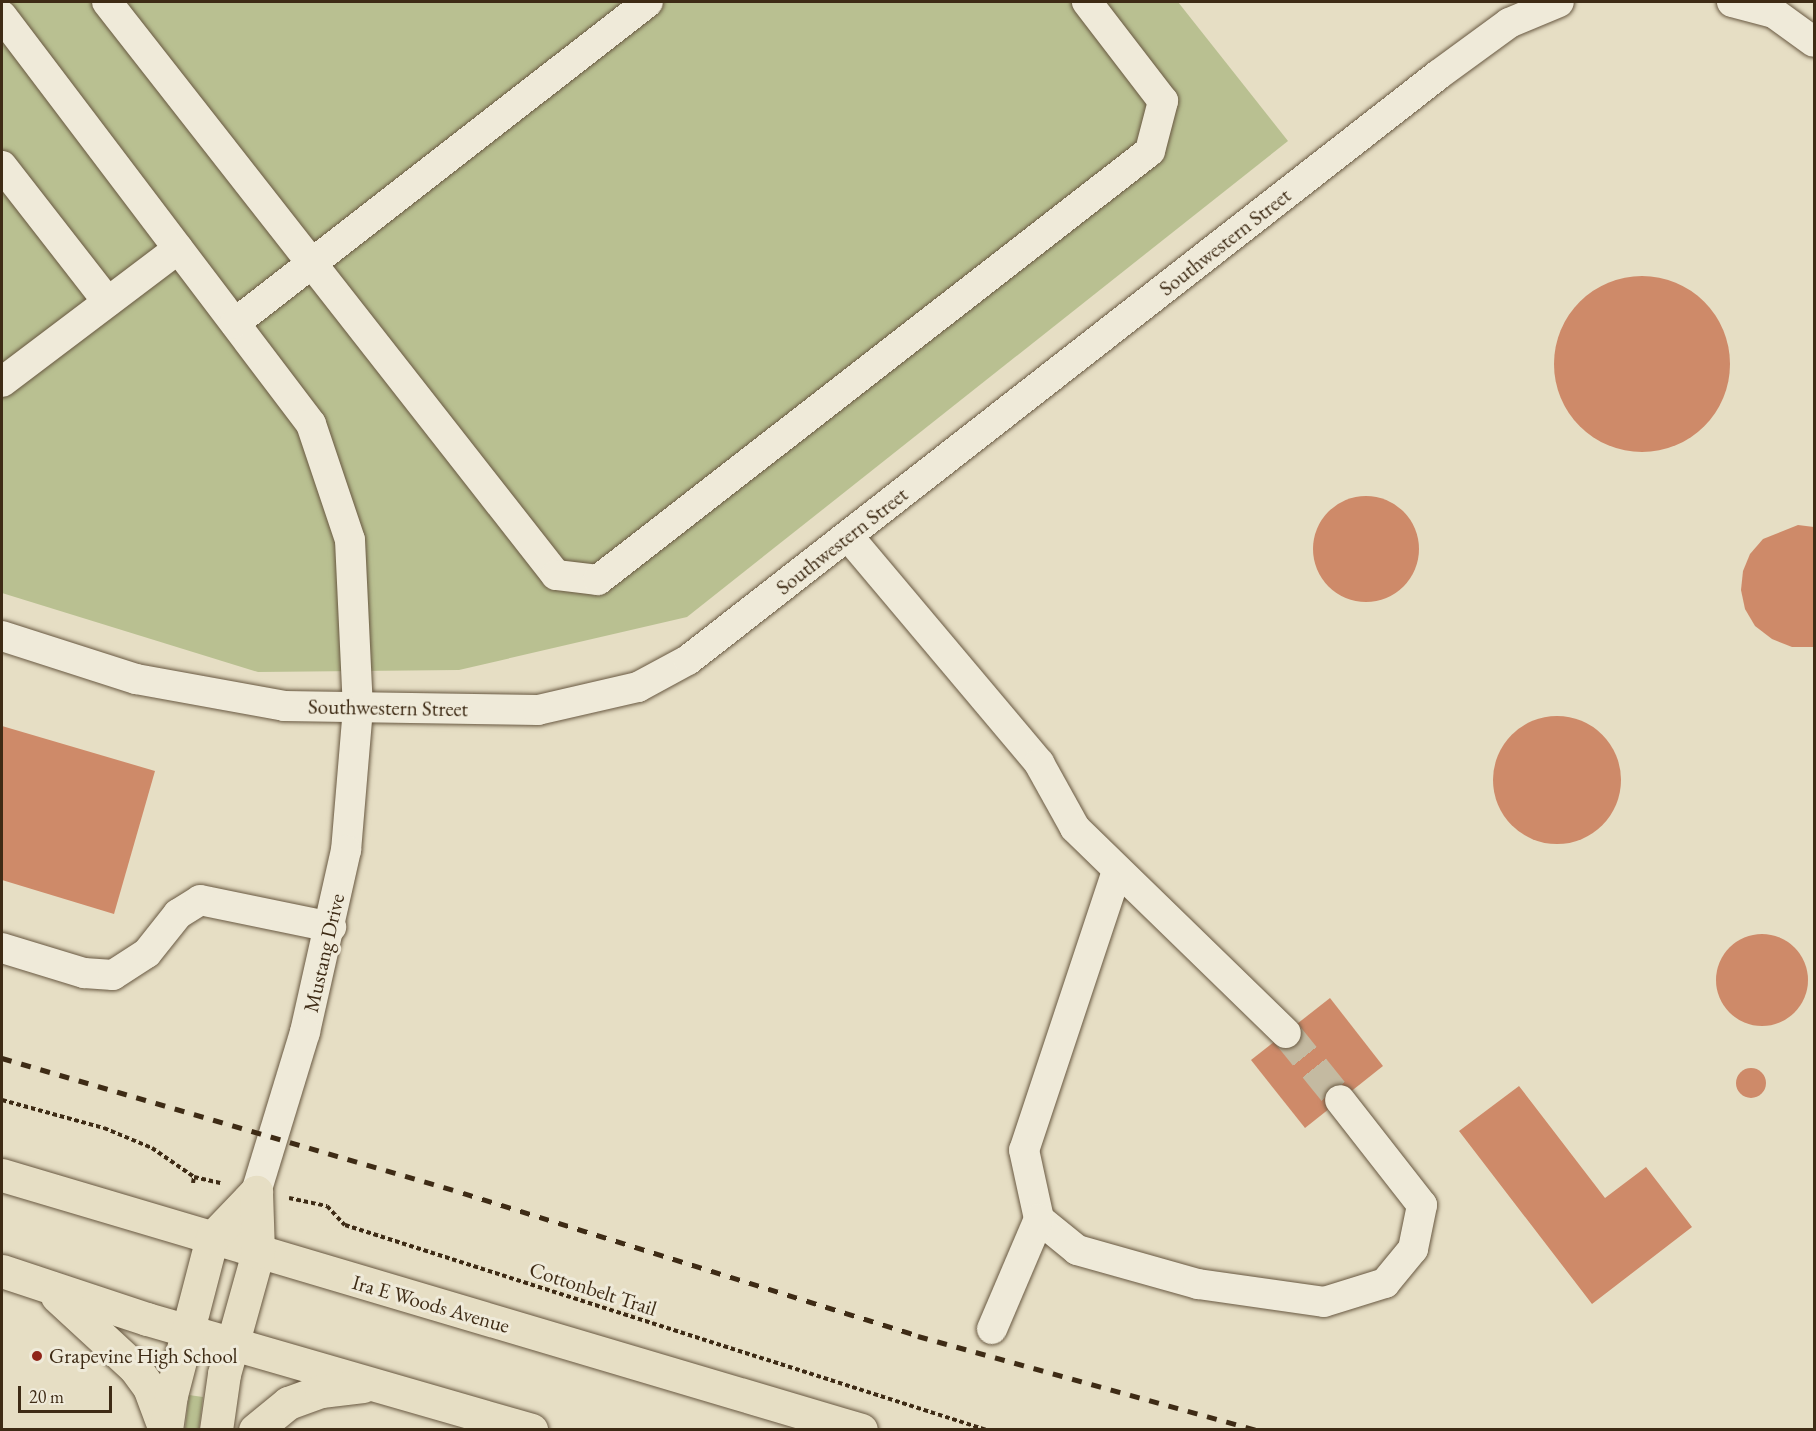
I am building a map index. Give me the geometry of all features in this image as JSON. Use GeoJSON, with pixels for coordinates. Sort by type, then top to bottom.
{"type":"FeatureCollection","features":[{"type":"Feature","properties":{"kind":"main road","name":"Ira E Woods Avenue"},"geometry":{"type":"LineString","coordinates":[[2,1175],[861,1430]]}},
{"type":"Feature","properties":{"kind":"main road","name":"Mustang Drive"},"geometry":{"type":"LineString","coordinates":[[166,1430],[212,1238],[256,1192]]}},
{"type":"Feature","properties":{"kind":"main road","name":"Mustang Drive"},"geometry":{"type":"LineString","coordinates":[[216,1430],[232,1342],[258,1252],[256,1192]]}},
{"type":"Feature","properties":{"kind":"main road"},"geometry":{"type":"LineString","coordinates":[[2,1271],[188,1331],[380,1384],[531,1430]]}},
{"type":"Feature","properties":{"kind":"main road"},"geometry":{"type":"LineString","coordinates":[[42,1284],[94,1326],[135,1368],[149,1387],[166,1430]]}},
{"type":"Feature","properties":{"kind":"main road"},"geometry":{"type":"LineString","coordinates":[[255,1430],[275,1409],[310,1395],[380,1384]]}},
{"type":"Feature","properties":{"kind":"street"},"geometry":{"type":"LineString","coordinates":[[107,2],[556,575],[598,580],[1150,151],[1163,101],[1087,2]]}},
{"type":"Feature","properties":{"kind":"street"},"geometry":{"type":"LineString","coordinates":[[235,322],[648,2]]}},
{"type":"Feature","properties":{"kind":"street","name":"Southwestern Street"},"geometry":{"type":"LineString","coordinates":[[2,636],[136,679],[284,706],[538,710],[638,687],[688,660],[1438,75],[1509,23],[1559,2]]}},
{"type":"Feature","properties":{"kind":"street"},"geometry":{"type":"LineString","coordinates":[[1732,2],[1774,13],[1815,42]]}},
{"type":"Feature","properties":{"kind":"street","name":"Mustang Drive"},"geometry":{"type":"LineString","coordinates":[[2,16],[311,424],[350,540],[358,708],[346,850],[332,927],[256,1192]]}},
{"type":"Feature","properties":{"kind":"street"},"geometry":{"type":"LineString","coordinates":[[2,166],[108,302]]}},
{"type":"Feature","properties":{"kind":"street"},"geometry":{"type":"LineString","coordinates":[[2,382],[178,249]]}},
{"type":"Feature","properties":{"kind":"street"},"geometry":{"type":"LineString","coordinates":[[848,536],[1039,763],[1075,828],[1286,1033]]}},
{"type":"Feature","properties":{"kind":"street"},"geometry":{"type":"LineString","coordinates":[[992,1329],[1039,1219],[1024,1150],[1117,871]]}},
{"type":"Feature","properties":{"kind":"street"},"geometry":{"type":"LineString","coordinates":[[2,948],[84,973],[112,975],[147,953],[178,914],[200,900],[332,927]]}},
{"type":"Feature","properties":{"kind":"street"},"geometry":{"type":"LineString","coordinates":[[1039,1219],[1077,1251],[1198,1284],[1324,1302],[1385,1283],[1413,1249],[1422,1205],[1340,1100]]}},
{"type":"Feature","properties":{"kind":"path","name":"Cottonbelt Trail"},"geometry":{"type":"LineString","coordinates":[[2,1100],[104,1128],[152,1148],[194,1177],[327,1206],[345,1226],[987,1430]]}},
{"type":"Feature","properties":{"kind":"path"},"geometry":{"type":"LineString","coordinates":[[193,1183],[194,1177]]}},
{"type":"Feature","properties":{"kind":"green space"},"geometry":{"type":"Polygon","coordinates":[[[2,2],[1178,2],[1288,141],[687,617],[459,670],[258,672],[2,593],[2,2]]]}},
{"type":"Feature","properties":{"kind":"green space"},"geometry":{"type":"Polygon","coordinates":[[[189,1395],[203,1397],[199,1429],[185,1429],[189,1395]]]}},
{"type":"Feature","properties":{"kind":"building"},"geometry":{"type":"Polygon","coordinates":[[[1642,276],[1659,277],[1676,282],[1704,302],[1724,330],[1729,347],[1729,381],[1724,398],[1704,426],[1676,446],[1659,451],[1642,452],[1625,451],[1608,446],[1580,426],[1560,398],[1555,381],[1554,364],[1555,347],[1560,330],[1580,302],[1608,282],[1625,277],[1642,276]]]}},
{"type":"Feature","properties":{"kind":"building"},"geometry":{"type":"Polygon","coordinates":[[[1366,496],[1386,500],[1404,511],[1415,529],[1419,549],[1415,569],[1404,587],[1386,598],[1366,602],[1346,598],[1328,587],[1317,569],[1313,549],[1317,529],[1328,511],[1346,500],[1366,496]]]}},
{"type":"Feature","properties":{"kind":"building"},"geometry":{"type":"Polygon","coordinates":[[[1798,525],[1814,527],[1813,647],[1792,647],[1772,639],[1755,626],[1745,609],[1741,590],[1743,571],[1750,554],[1763,539],[1798,525]]]}},
{"type":"Feature","properties":{"kind":"building"},"geometry":{"type":"Polygon","coordinates":[[[1557,716],[1581,721],[1602,735],[1616,756],[1621,780],[1616,804],[1602,825],[1581,839],[1557,844],[1533,839],[1512,825],[1498,804],[1493,780],[1498,756],[1512,735],[1533,721],[1557,716]]]}},
{"type":"Feature","properties":{"kind":"building"},"geometry":{"type":"Polygon","coordinates":[[[2,726],[155,771],[114,914],[2,880],[2,726]]]}},
{"type":"Feature","properties":{"kind":"building"},"geometry":{"type":"Polygon","coordinates":[[[1762,934],[1788,942],[1800,954],[1808,980],[1800,1006],[1788,1018],[1762,1026],[1736,1018],[1724,1006],[1716,980],[1724,954],[1736,942],[1762,934]]]}},
{"type":"Feature","properties":{"kind":"building"},"geometry":{"type":"Polygon","coordinates":[[[1330,998],[1383,1066],[1305,1128],[1251,1060],[1330,998]]]}},
{"type":"Feature","properties":{"kind":"building"},"geometry":{"type":"Polygon","coordinates":[[[1751,1068],[1762,1072],[1766,1083],[1762,1094],[1751,1098],[1740,1094],[1736,1083],[1740,1072],[1751,1068]]]}},
{"type":"Feature","properties":{"kind":"building"},"geometry":{"type":"Polygon","coordinates":[[[1519,1086],[1605,1198],[1646,1167],[1692,1227],[1592,1304],[1459,1131],[1519,1086]]]}},
{"type":"Feature","properties":{"kind":"tunnel"},"geometry":{"type":"LineString","coordinates":[[1286,1033],[1340,1100]]}},
{"type":"Feature","properties":{"kind":"railway"},"geometry":{"type":"LineString","coordinates":[[2,1058],[463,1193],[918,1336],[1256,1430]]}},
{"type":"Feature","properties":{"kind":"place","name":"Grapevine High School"},"geometry":{"type":"Point","coordinates":[37,1356]}}]}
